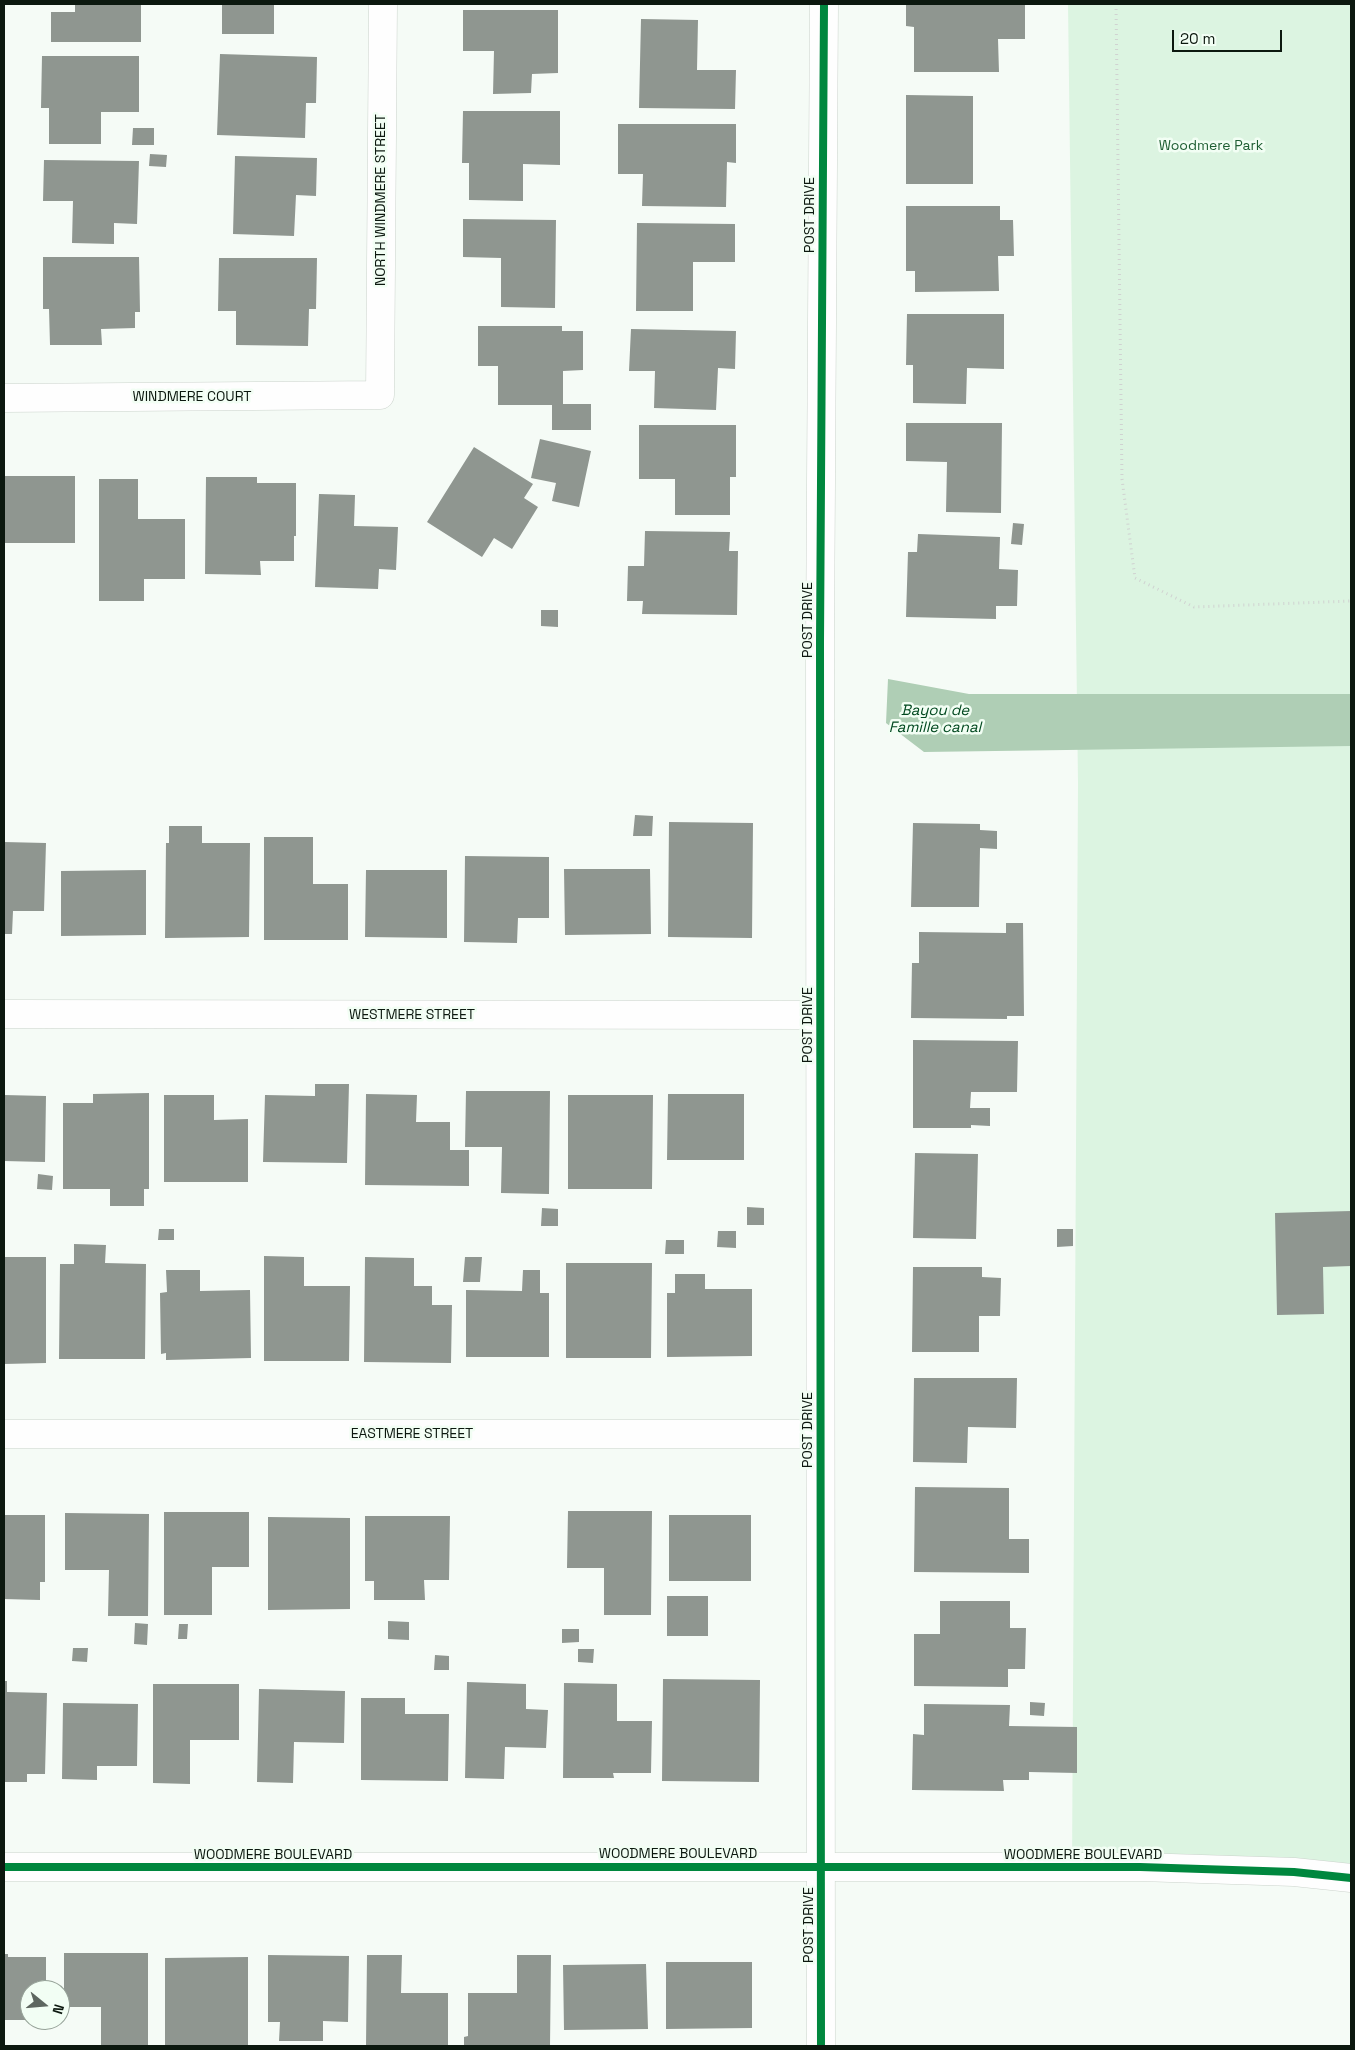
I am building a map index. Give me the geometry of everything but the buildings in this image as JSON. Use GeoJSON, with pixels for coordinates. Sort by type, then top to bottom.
{"type":"FeatureCollection","features":[{"type":"Feature","properties":{"kind":"street","name":"NORTH WINDMERE STREET"},"geometry":{"type":"LineString","coordinates":[[380,396],[383,4]]}},
{"type":"Feature","properties":{"kind":"street","name":"POST DRIVE"},"geometry":{"type":"LineString","coordinates":[[821,2046],[820,641],[824,4]]}},
{"type":"Feature","properties":{"kind":"street","name":"WINDMERE COURT"},"geometry":{"type":"LineString","coordinates":[[4,398],[380,396]]}},
{"type":"Feature","properties":{"kind":"street","name":"WESTMERE STREET"},"geometry":{"type":"LineString","coordinates":[[4,1014],[820,1015]]}},
{"type":"Feature","properties":{"kind":"street","name":"EASTMERE STREET"},"geometry":{"type":"LineString","coordinates":[[4,1434],[820,1434]]}},
{"type":"Feature","properties":{"kind":"street","name":"WOODMERE BOULEVARD"},"geometry":{"type":"LineString","coordinates":[[4,1867],[1140,1867],[1294,1872],[1351,1878]]}},
{"type":"Feature","properties":{"kind":"path"},"geometry":{"type":"LineString","coordinates":[[1116,4],[1122,479],[1135,578],[1194,606],[1351,601]]}},
{"type":"Feature","properties":{"kind":"green space","name":"Woodmere Park"},"geometry":{"type":"Polygon","coordinates":[[[1068,4],[1351,4],[1351,1878],[1072,1867],[1078,783],[1068,4]]]}},
{"type":"Feature","properties":{"kind":"water","name":"Bayou de Famille canal"},"geometry":{"type":"Polygon","coordinates":[[[888,679],[969,694],[1351,694],[1351,746],[924,752],[886,723],[888,679]]]}},
{"type":"Feature","properties":{"kind":"cycle path"},"geometry":{"type":"LineString","coordinates":[[821,2046],[820,641],[824,4]]}},
{"type":"Feature","properties":{"kind":"cycle path"},"geometry":{"type":"LineString","coordinates":[[4,1867],[1140,1867],[1294,1872],[1351,1878]]}}]}
